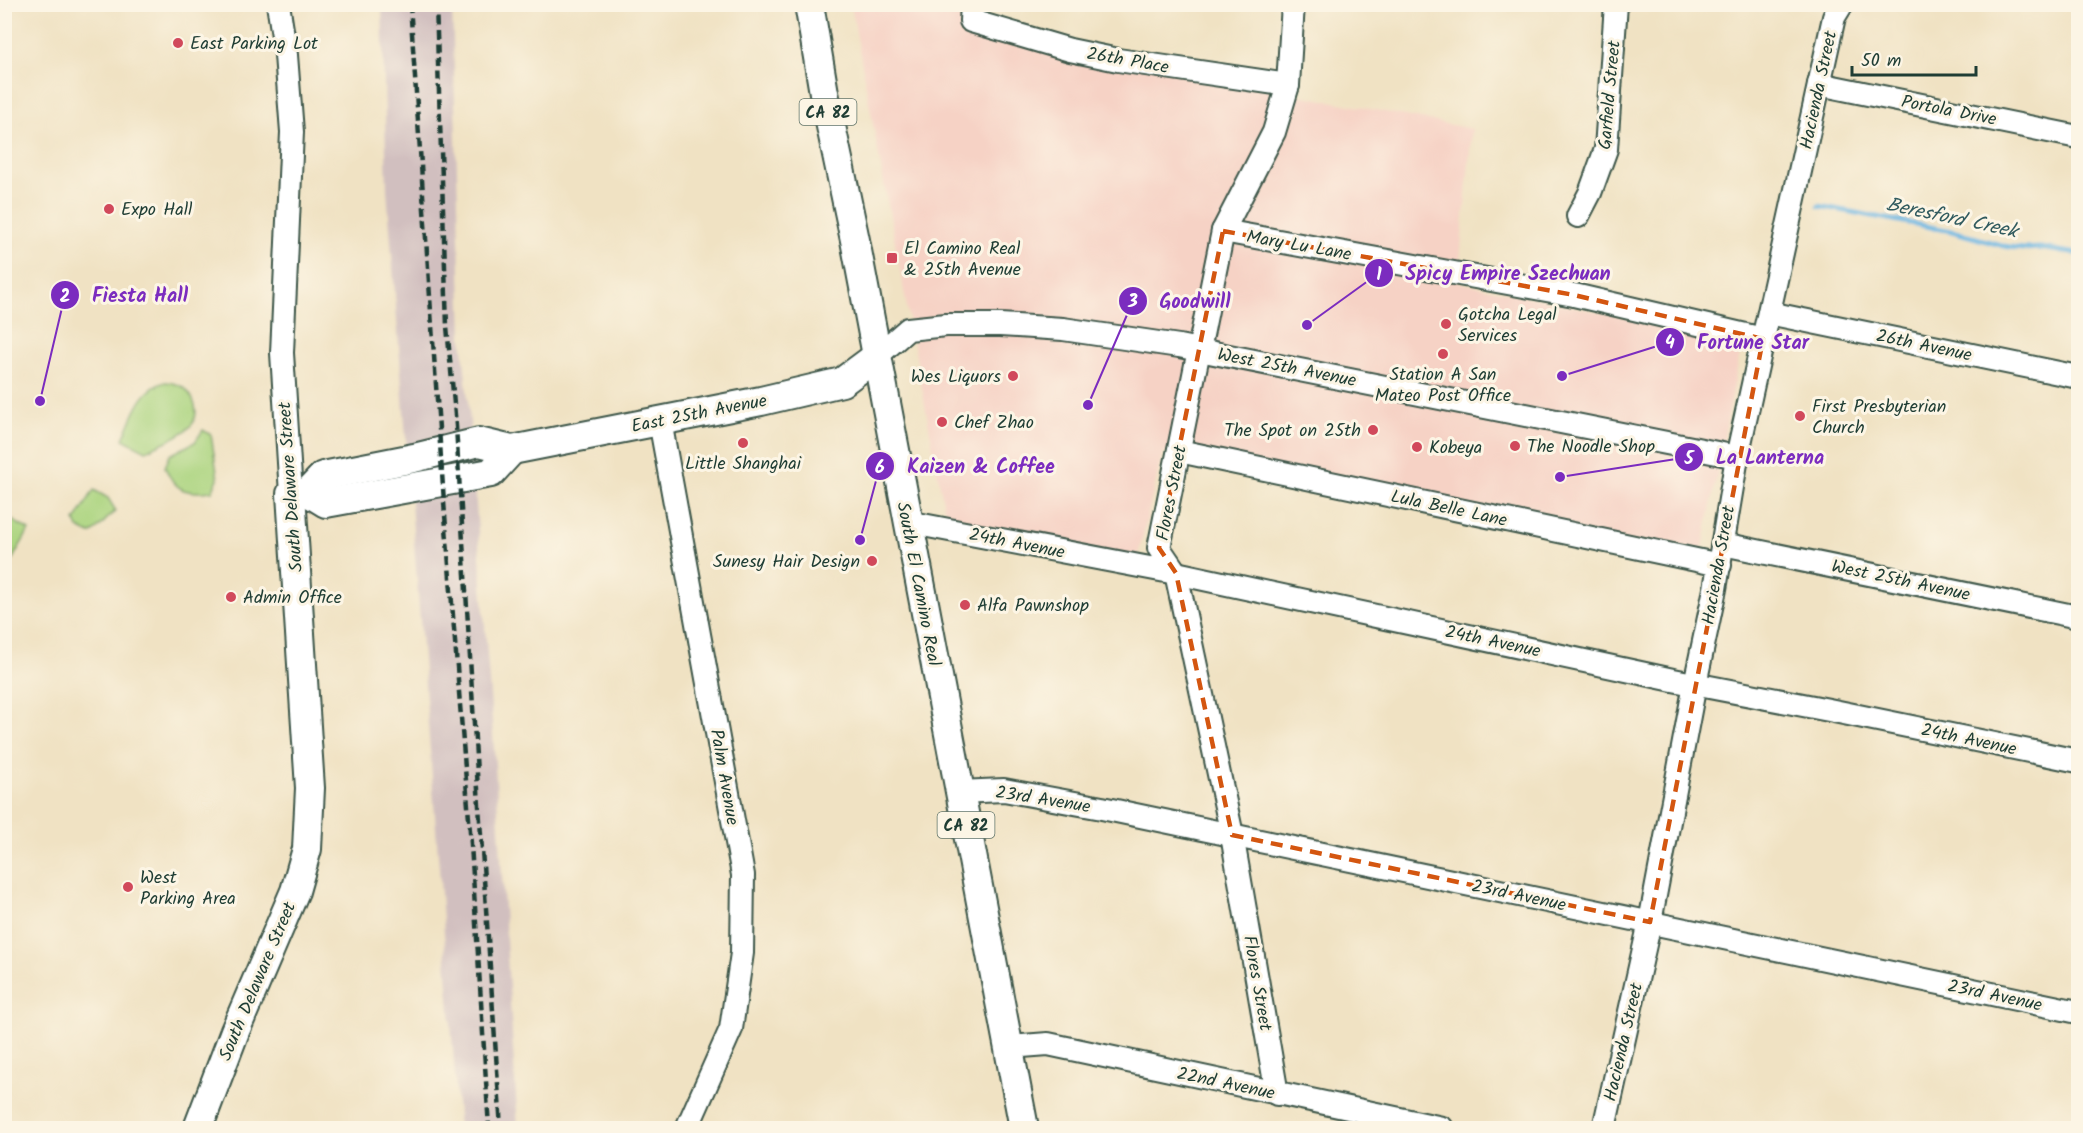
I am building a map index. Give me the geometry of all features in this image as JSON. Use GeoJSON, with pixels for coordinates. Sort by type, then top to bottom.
{"type":"FeatureCollection","features":[{"type":"Feature","properties":{"kind":"main road","name":"South El Camino Real"},"geometry":{"type":"LineString","coordinates":[[809,4],[824,93],[877,356],[1024,1128]]}},
{"type":"Feature","properties":{"kind":"main road","name":"East 25th Avenue"},"geometry":{"type":"LineString","coordinates":[[299,493],[326,503],[491,473],[512,450],[842,382],[877,356]]}},
{"type":"Feature","properties":{"kind":"main road","name":"South Delaware Street"},"geometry":{"type":"LineString","coordinates":[[198,1128],[239,1021],[290,902],[307,849],[310,788],[299,493]]}},
{"type":"Feature","properties":{"kind":"street","name":"South Delaware Street"},"geometry":{"type":"LineString","coordinates":[[278,4],[286,55],[292,132],[282,354],[299,493]]}},
{"type":"Feature","properties":{"kind":"street","name":"Flores Street"},"geometry":{"type":"LineString","coordinates":[[1277,1094],[1232,835],[1176,573],[1159,548],[1223,231],[1274,132],[1288,85],[1293,4]]}},
{"type":"Feature","properties":{"kind":"street","name":"Garfield Street"},"geometry":{"type":"LineString","coordinates":[[1578,216],[1590,193],[1606,149],[1616,4]]}},
{"type":"Feature","properties":{"kind":"street","name":"Hacienda Street"},"geometry":{"type":"LineString","coordinates":[[1604,1128],[1650,922],[1721,554],[1737,457],[1834,17],[1842,4]]}},
{"type":"Feature","properties":{"kind":"street","name":"26th Place"},"geometry":{"type":"LineString","coordinates":[[972,13],[1070,50],[1288,85]]}},
{"type":"Feature","properties":{"kind":"street","name":"Portola Drive"},"geometry":{"type":"LineString","coordinates":[[1819,84],[2079,137]]}},
{"type":"Feature","properties":{"kind":"street","name":"Mary Lu Lane"},"geometry":{"type":"LineString","coordinates":[[1223,231],[1574,295],[1763,339]]}},
{"type":"Feature","properties":{"kind":"street","name":"26th Avenue"},"geometry":{"type":"LineString","coordinates":[[1769,313],[2079,377]]}},
{"type":"Feature","properties":{"kind":"street","name":"West 25th Avenue"},"geometry":{"type":"LineString","coordinates":[[877,356],[908,329],[946,325],[1000,325],[1063,329],[1200,350],[1737,457]]}},
{"type":"Feature","properties":{"kind":"street","name":"Palm Avenue"},"geometry":{"type":"LineString","coordinates":[[660,421],[743,875],[742,953],[730,1029],[687,1128]]}},
{"type":"Feature","properties":{"kind":"street","name":"Lula Belle Lane"},"geometry":{"type":"LineString","coordinates":[[1179,451],[1721,554]]}},
{"type":"Feature","properties":{"kind":"street","name":"24th Avenue"},"geometry":{"type":"LineString","coordinates":[[908,522],[1176,573],[1695,684],[2079,761]]}},
{"type":"Feature","properties":{"kind":"street","name":"West 25th Avenue"},"geometry":{"type":"LineString","coordinates":[[1721,554],[2079,617]]}},
{"type":"Feature","properties":{"kind":"street","name":"23rd Avenue"},"geometry":{"type":"LineString","coordinates":[[959,792],[1004,790],[1102,808],[2079,1012]]}},
{"type":"Feature","properties":{"kind":"street","name":"22nd Avenue"},"geometry":{"type":"LineString","coordinates":[[1009,1047],[1046,1044],[1442,1128]]}},
{"type":"Feature","properties":{"kind":"highlighted area"},"geometry":{"type":"Polygon","coordinates":[[[1223,231],[1574,295],[1763,339],[1650,922],[1232,835],[1176,573],[1159,548],[1223,231]]]}},
{"type":"Feature","properties":{"kind":"shaded area"},"geometry":{"type":"Polygon","coordinates":[[[382,5],[452,5],[462,338],[494,749],[518,1128],[459,1128],[387,190],[382,5]]]}},
{"type":"Feature","properties":{"kind":"shaded area"},"geometry":{"type":"Polygon","coordinates":[[[851,5],[962,5],[962,29],[1472,129],[1458,282],[1742,343],[1699,568],[1163,452],[1137,560],[946,518],[851,5]]]}},
{"type":"Feature","properties":{"kind":"green space"},"geometry":{"type":"Polygon","coordinates":[[[165,382],[177,384],[187,391],[196,410],[195,419],[183,433],[146,451],[123,439],[143,397],[165,382]]]}},
{"type":"Feature","properties":{"kind":"green space"},"geometry":{"type":"Polygon","coordinates":[[[203,430],[211,435],[218,479],[212,491],[183,490],[173,482],[165,467],[170,455],[195,442],[203,430]]]}},
{"type":"Feature","properties":{"kind":"green space"},"geometry":{"type":"Polygon","coordinates":[[[94,490],[108,498],[116,511],[90,534],[78,528],[75,521],[94,490]]]}},
{"type":"Feature","properties":{"kind":"green space"},"geometry":{"type":"Polygon","coordinates":[[[5,516],[29,530],[12,560],[5,555],[5,516]]]}},
{"type":"Feature","properties":{"kind":"waterway","name":"Beresford Creek"},"geometry":{"type":"LineString","coordinates":[[1819,206],[1952,231],[2004,246],[2023,249],[2040,248],[2078,254]]}},
{"type":"Feature","properties":{"kind":"railway"},"geometry":{"type":"LineString","coordinates":[[410,4],[444,502],[471,844],[489,1128]]}},
{"type":"Feature","properties":{"kind":"railway"},"geometry":{"type":"LineString","coordinates":[[436,4],[447,326],[456,426],[501,1128]]}},
{"type":"Feature","properties":{"kind":"place","name":"East Parking Lot"},"geometry":{"type":"Point","coordinates":[178,43]}},
{"type":"Feature","properties":{"kind":"place","name":"Expo Hall"},"geometry":{"type":"Point","coordinates":[109,209]}},
{"type":"Feature","properties":{"kind":"place","name":"El Camino Real & 25th Avenue"},"geometry":{"type":"Point","coordinates":[892,258]}},
{"type":"Feature","properties":{"kind":"place","name":"Gotcha Legal Services"},"geometry":{"type":"Point","coordinates":[1446,324]}},
{"type":"Feature","properties":{"kind":"place","name":"Spicy Empire Szechuan"},"geometry":{"type":"Point","coordinates":[1307,325]}},
{"type":"Feature","properties":{"kind":"place","name":"Station A San Mateo Post Office"},"geometry":{"type":"Point","coordinates":[1443,354]}},
{"type":"Feature","properties":{"kind":"place","name":"Wes Liquors"},"geometry":{"type":"Point","coordinates":[1013,376]}},
{"type":"Feature","properties":{"kind":"place","name":"Fortune Star"},"geometry":{"type":"Point","coordinates":[1562,376]}},
{"type":"Feature","properties":{"kind":"place","name":"Fiesta Hall"},"geometry":{"type":"Point","coordinates":[40,401]}},
{"type":"Feature","properties":{"kind":"place","name":"Goodwill"},"geometry":{"type":"Point","coordinates":[1088,405]}},
{"type":"Feature","properties":{"kind":"place","name":"First Presbyterian Church"},"geometry":{"type":"Point","coordinates":[1800,416]}},
{"type":"Feature","properties":{"kind":"place","name":"Chef Zhao"},"geometry":{"type":"Point","coordinates":[942,422]}},
{"type":"Feature","properties":{"kind":"place","name":"The Spot on 25th"},"geometry":{"type":"Point","coordinates":[1373,430]}},
{"type":"Feature","properties":{"kind":"place","name":"Little Shanghai"},"geometry":{"type":"Point","coordinates":[743,443]}},
{"type":"Feature","properties":{"kind":"place","name":"The Noodle Shop"},"geometry":{"type":"Point","coordinates":[1515,446]}},
{"type":"Feature","properties":{"kind":"place","name":"Kobeya"},"geometry":{"type":"Point","coordinates":[1417,447]}},
{"type":"Feature","properties":{"kind":"place","name":"La Lanterna"},"geometry":{"type":"Point","coordinates":[1560,477]}},
{"type":"Feature","properties":{"kind":"place","name":"Kaizen & Coffee"},"geometry":{"type":"Point","coordinates":[860,540]}},
{"type":"Feature","properties":{"kind":"place","name":"Sunesy Hair Design"},"geometry":{"type":"Point","coordinates":[872,561]}},
{"type":"Feature","properties":{"kind":"place","name":"Admin Office"},"geometry":{"type":"Point","coordinates":[231,597]}},
{"type":"Feature","properties":{"kind":"place","name":"Alfa Pawnshop"},"geometry":{"type":"Point","coordinates":[965,605]}},
{"type":"Feature","properties":{"kind":"place","name":"West Parking Area"},"geometry":{"type":"Point","coordinates":[128,887]}}]}
